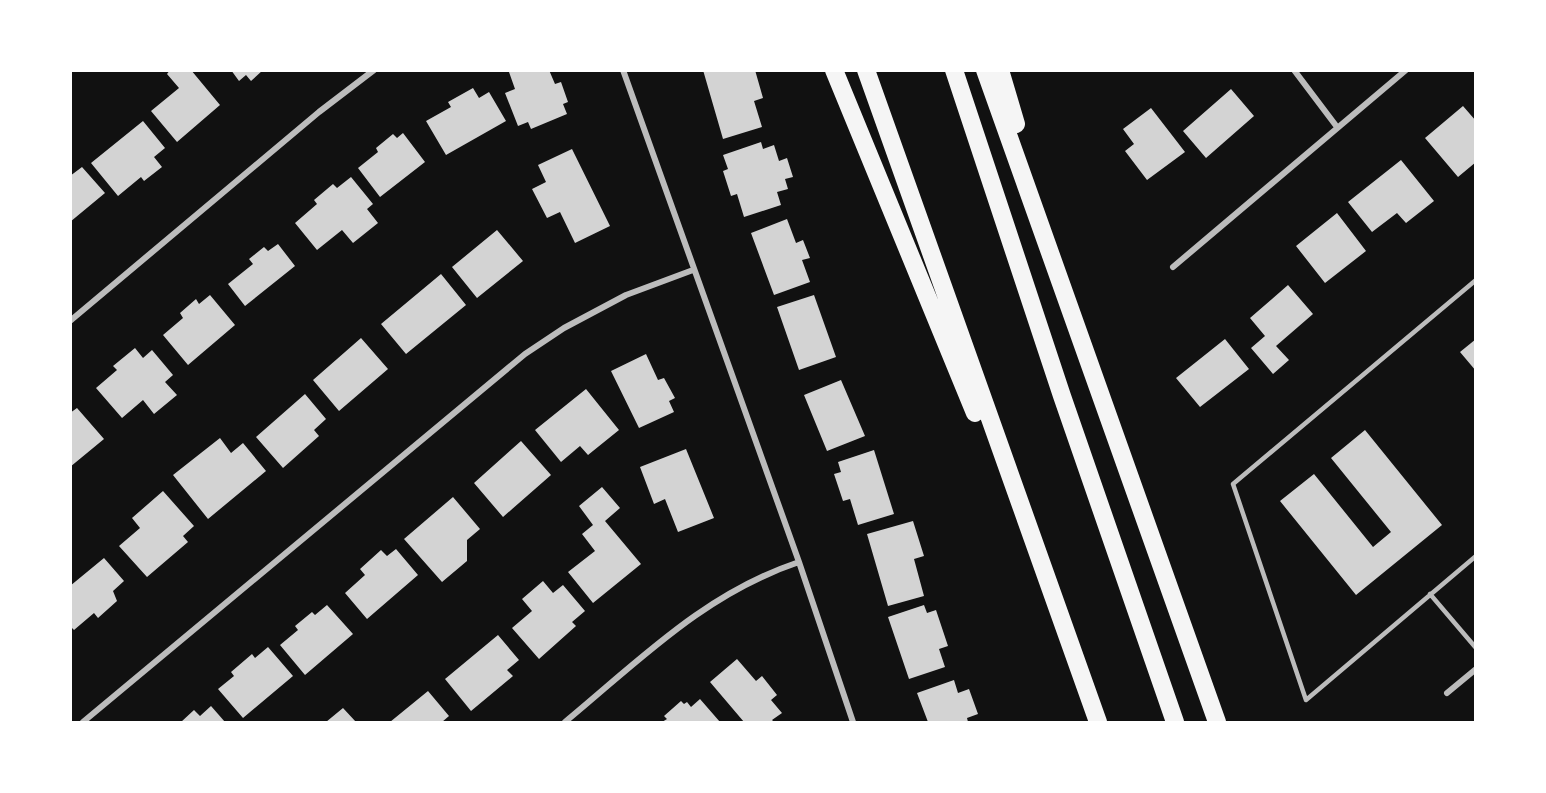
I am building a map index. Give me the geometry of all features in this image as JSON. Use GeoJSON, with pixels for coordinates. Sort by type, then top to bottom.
{"type":"FeatureCollection","features":[{"type":"Feature","properties":{"kind":"highway"},"geometry":{"type":"LineString","coordinates":[[834,70],[1072,651]]}},
{"type":"Feature","properties":{"kind":"highway"},"geometry":{"type":"LineString","coordinates":[[866,70],[1098,723]]}},
{"type":"Feature","properties":{"kind":"highway"},"geometry":{"type":"LineString","coordinates":[[954,70],[1062,396],[1175,723]]}},
{"type":"Feature","properties":{"kind":"highway"},"geometry":{"type":"LineString","coordinates":[[985,70],[1218,723]]}},
{"type":"Feature","properties":{"kind":"highway"},"geometry":{"type":"LineString","coordinates":[[1000,70],[1078,330]]}},
{"type":"Feature","properties":{"kind":"street"},"geometry":{"type":"LineString","coordinates":[[70,321],[319,112],[374,70]]}},
{"type":"Feature","properties":{"kind":"street"},"geometry":{"type":"LineString","coordinates":[[623,70],[799,562],[853,723]]}},
{"type":"Feature","properties":{"kind":"street"},"geometry":{"type":"LineString","coordinates":[[1294,70],[1337,127]]}},
{"type":"Feature","properties":{"kind":"street"},"geometry":{"type":"LineString","coordinates":[[1173,267],[1406,70]]}},
{"type":"Feature","properties":{"kind":"street"},"geometry":{"type":"LineString","coordinates":[[83,723],[525,354],[564,328],[626,295],[693,270]]}},
{"type":"Feature","properties":{"kind":"street"},"geometry":{"type":"LineString","coordinates":[[565,723],[698,611],[753,579],[799,562]]}},
{"type":"Feature","properties":{"kind":"street"},"geometry":{"type":"LineString","coordinates":[[1447,693],[1476,669]]}},
{"type":"Feature","properties":{"kind":"lane"},"geometry":{"type":"LineString","coordinates":[[1476,280],[1233,484],[1306,700],[1476,556]]}},
{"type":"Feature","properties":{"kind":"lane"},"geometry":{"type":"LineString","coordinates":[[1430,594],[1476,648]]}},
{"type":"Feature","properties":{"kind":"building"},"geometry":{"type":"Polygon","coordinates":[[[170,70],[191,70],[220,105],[177,142],[151,111],[179,88],[167,74],[170,70]]]}},
{"type":"Feature","properties":{"kind":"building"},"geometry":{"type":"Polygon","coordinates":[[[231,70],[263,70],[251,81],[246,75],[239,81],[231,70]]]}},
{"type":"Feature","properties":{"kind":"building"},"geometry":{"type":"Polygon","coordinates":[[[549,70],[555,84],[561,82],[568,102],[563,104],[567,114],[531,129],[528,122],[518,126],[505,93],[515,89],[509,72],[549,70]]]}},
{"type":"Feature","properties":{"kind":"building"},"geometry":{"type":"Polygon","coordinates":[[[703,70],[755,70],[763,98],[754,101],[762,127],[723,139],[703,70]]]}},
{"type":"Feature","properties":{"kind":"building"},"geometry":{"type":"Polygon","coordinates":[[[473,88],[479,98],[489,92],[506,121],[446,155],[426,121],[451,107],[448,102],[473,88]]]}},
{"type":"Feature","properties":{"kind":"building"},"geometry":{"type":"Polygon","coordinates":[[[1231,89],[1254,116],[1206,158],[1183,131],[1231,89]]]}},
{"type":"Feature","properties":{"kind":"building"},"geometry":{"type":"Polygon","coordinates":[[[1463,106],[1476,121],[1476,162],[1458,177],[1425,138],[1463,106]]]}},
{"type":"Feature","properties":{"kind":"building"},"geometry":{"type":"Polygon","coordinates":[[[1151,108],[1185,152],[1147,180],[1125,151],[1134,144],[1123,129],[1151,108]]]}},
{"type":"Feature","properties":{"kind":"building"},"geometry":{"type":"Polygon","coordinates":[[[143,121],[165,148],[154,157],[162,167],[144,181],[141,177],[118,196],[91,163],[143,121]]]}},
{"type":"Feature","properties":{"kind":"building"},"geometry":{"type":"Polygon","coordinates":[[[403,133],[425,162],[380,197],[358,168],[378,152],[376,148],[393,134],[397,138],[403,133]]]}},
{"type":"Feature","properties":{"kind":"building"},"geometry":{"type":"Polygon","coordinates":[[[761,142],[763,149],[774,145],[779,161],[787,158],[793,177],[785,179],[788,189],[777,192],[781,205],[744,217],[737,194],[731,196],[723,171],[728,169],[723,155],[761,142]]]}},
{"type":"Feature","properties":{"kind":"building"},"geometry":{"type":"Polygon","coordinates":[[[572,149],[610,226],[575,243],[560,212],[547,218],[532,189],[546,182],[538,165],[572,149]]]}},
{"type":"Feature","properties":{"kind":"building"},"geometry":{"type":"Polygon","coordinates":[[[1401,160],[1434,201],[1406,223],[1397,213],[1372,232],[1348,202],[1401,160]]]}},
{"type":"Feature","properties":{"kind":"building"},"geometry":{"type":"Polygon","coordinates":[[[82,167],[105,193],[70,222],[70,176],[82,167]]]}},
{"type":"Feature","properties":{"kind":"building"},"geometry":{"type":"Polygon","coordinates":[[[351,177],[373,204],[367,209],[378,223],[353,243],[342,230],[317,250],[295,223],[317,204],[314,200],[333,184],[337,188],[351,177]]]}},
{"type":"Feature","properties":{"kind":"building"},"geometry":{"type":"Polygon","coordinates":[[[1337,213],[1366,251],[1325,283],[1296,246],[1337,213]]]}},
{"type":"Feature","properties":{"kind":"building"},"geometry":{"type":"Polygon","coordinates":[[[787,219],[796,243],[803,240],[810,258],[802,260],[810,282],[774,295],[751,233],[787,219]]]}},
{"type":"Feature","properties":{"kind":"building"},"geometry":{"type":"Polygon","coordinates":[[[497,230],[523,261],[477,298],[452,267],[497,230]]]}},
{"type":"Feature","properties":{"kind":"building"},"geometry":{"type":"Polygon","coordinates":[[[278,244],[295,266],[245,306],[228,284],[253,264],[249,259],[264,247],[268,251],[278,244]]]}},
{"type":"Feature","properties":{"kind":"building"},"geometry":{"type":"Polygon","coordinates":[[[441,274],[466,305],[406,354],[381,324],[441,274]]]}},
{"type":"Feature","properties":{"kind":"building"},"geometry":{"type":"Polygon","coordinates":[[[1288,285],[1313,314],[1276,346],[1289,360],[1273,374],[1251,348],[1265,336],[1250,318],[1288,285]]]}},
{"type":"Feature","properties":{"kind":"building"},"geometry":{"type":"Polygon","coordinates":[[[210,295],[235,325],[188,365],[163,335],[183,318],[180,313],[196,299],[199,304],[210,295]]]}},
{"type":"Feature","properties":{"kind":"building"},"geometry":{"type":"Polygon","coordinates":[[[814,295],[836,357],[799,370],[777,307],[814,295]]]}},
{"type":"Feature","properties":{"kind":"building"},"geometry":{"type":"Polygon","coordinates":[[[361,338],[388,369],[339,411],[313,380],[361,338]]]}},
{"type":"Feature","properties":{"kind":"building"},"geometry":{"type":"Polygon","coordinates":[[[1225,339],[1249,369],[1200,407],[1176,378],[1225,339]]]}},
{"type":"Feature","properties":{"kind":"building"},"geometry":{"type":"Polygon","coordinates":[[[1476,339],[1476,371],[1460,352],[1476,339]]]}},
{"type":"Feature","properties":{"kind":"building"},"geometry":{"type":"Polygon","coordinates":[[[135,348],[143,358],[152,350],[173,375],[165,382],[177,395],[154,414],[143,400],[122,418],[96,388],[117,370],[113,366],[135,348]]]}},
{"type":"Feature","properties":{"kind":"building"},"geometry":{"type":"Polygon","coordinates":[[[646,354],[658,380],[664,378],[675,398],[669,401],[674,412],[639,428],[611,371],[646,354]]]}},
{"type":"Feature","properties":{"kind":"building"},"geometry":{"type":"Polygon","coordinates":[[[841,380],[865,436],[827,451],[804,395],[841,380]]]}},
{"type":"Feature","properties":{"kind":"building"},"geometry":{"type":"Polygon","coordinates":[[[586,389],[619,430],[588,455],[580,446],[561,462],[535,430],[586,389]]]}},
{"type":"Feature","properties":{"kind":"building"},"geometry":{"type":"Polygon","coordinates":[[[305,394],[326,419],[314,430],[319,436],[283,468],[256,437],[305,394]]]}},
{"type":"Feature","properties":{"kind":"building"},"geometry":{"type":"Polygon","coordinates":[[[77,408],[104,439],[70,467],[70,413],[77,408]]]}},
{"type":"Feature","properties":{"kind":"building"},"geometry":{"type":"Polygon","coordinates":[[[1365,430],[1442,525],[1356,595],[1280,501],[1314,474],[1373,547],[1391,532],[1331,458],[1365,430]]]}},
{"type":"Feature","properties":{"kind":"building"},"geometry":{"type":"Polygon","coordinates":[[[220,438],[231,453],[243,443],[266,471],[208,519],[173,475],[220,438]]]}},
{"type":"Feature","properties":{"kind":"building"},"geometry":{"type":"Polygon","coordinates":[[[521,441],[551,475],[503,517],[474,483],[521,441]]]}},
{"type":"Feature","properties":{"kind":"building"},"geometry":{"type":"Polygon","coordinates":[[[686,449],[714,518],[678,532],[665,499],[654,504],[640,467],[686,449]]]}},
{"type":"Feature","properties":{"kind":"building"},"geometry":{"type":"Polygon","coordinates":[[[874,450],[894,514],[858,525],[850,499],[843,501],[834,474],[841,472],[838,462],[874,450]]]}},
{"type":"Feature","properties":{"kind":"building"},"geometry":{"type":"Polygon","coordinates":[[[602,487],[620,508],[605,521],[641,564],[593,603],[568,572],[595,551],[582,534],[593,525],[579,506],[602,487]]]}},
{"type":"Feature","properties":{"kind":"building"},"geometry":{"type":"Polygon","coordinates":[[[163,491],[194,526],[183,536],[188,542],[147,577],[119,546],[140,528],[132,518],[163,491]]]}},
{"type":"Feature","properties":{"kind":"building"},"geometry":{"type":"Polygon","coordinates":[[[453,497],[480,529],[467,540],[467,561],[442,582],[404,539],[453,497]]]}},
{"type":"Feature","properties":{"kind":"building"},"geometry":{"type":"Polygon","coordinates":[[[913,521],[924,556],[914,559],[924,596],[888,606],[867,534],[913,521]]]}},
{"type":"Feature","properties":{"kind":"building"},"geometry":{"type":"Polygon","coordinates":[[[396,549],[418,575],[367,619],[345,593],[365,575],[360,569],[381,550],[387,556],[396,549]]]}},
{"type":"Feature","properties":{"kind":"building"},"geometry":{"type":"Polygon","coordinates":[[[104,558],[124,581],[113,591],[117,601],[98,618],[94,613],[74,630],[70,626],[70,586],[104,558]]]}},
{"type":"Feature","properties":{"kind":"building"},"geometry":{"type":"Polygon","coordinates":[[[543,581],[553,593],[563,585],[585,611],[572,622],[576,626],[539,659],[512,628],[532,611],[522,599],[543,581]]]}},
{"type":"Feature","properties":{"kind":"building"},"geometry":{"type":"Polygon","coordinates":[[[327,605],[353,634],[305,675],[280,645],[298,630],[295,626],[312,612],[315,615],[327,605]]]}},
{"type":"Feature","properties":{"kind":"building"},"geometry":{"type":"Polygon","coordinates":[[[924,605],[927,613],[936,610],[948,646],[939,649],[945,667],[909,679],[888,617],[924,605]]]}},
{"type":"Feature","properties":{"kind":"building"},"geometry":{"type":"Polygon","coordinates":[[[498,635],[519,660],[507,670],[513,676],[471,711],[445,679],[498,635]]]}},
{"type":"Feature","properties":{"kind":"building"},"geometry":{"type":"Polygon","coordinates":[[[268,647],[293,676],[243,718],[218,689],[234,676],[231,672],[252,654],[255,658],[268,647]]]}},
{"type":"Feature","properties":{"kind":"building"},"geometry":{"type":"Polygon","coordinates":[[[737,659],[756,681],[762,676],[777,695],[771,700],[782,713],[772,720],[774,722],[744,722],[710,682],[737,659]]]}},
{"type":"Feature","properties":{"kind":"building"},"geometry":{"type":"Polygon","coordinates":[[[954,680],[958,693],[969,689],[978,714],[967,718],[968,722],[928,722],[917,693],[954,680]]]}},
{"type":"Feature","properties":{"kind":"building"},"geometry":{"type":"Polygon","coordinates":[[[428,691],[449,716],[442,722],[390,722],[428,691]]]}},
{"type":"Feature","properties":{"kind":"building"},"geometry":{"type":"Polygon","coordinates":[[[700,699],[720,722],[662,722],[667,719],[664,716],[681,701],[684,704],[687,702],[691,707],[700,699]]]}},
{"type":"Feature","properties":{"kind":"building"},"geometry":{"type":"Polygon","coordinates":[[[211,706],[225,722],[181,722],[194,710],[200,716],[211,706]]]}},
{"type":"Feature","properties":{"kind":"building"},"geometry":{"type":"Polygon","coordinates":[[[343,708],[356,722],[326,722],[343,708]]]}}]}
